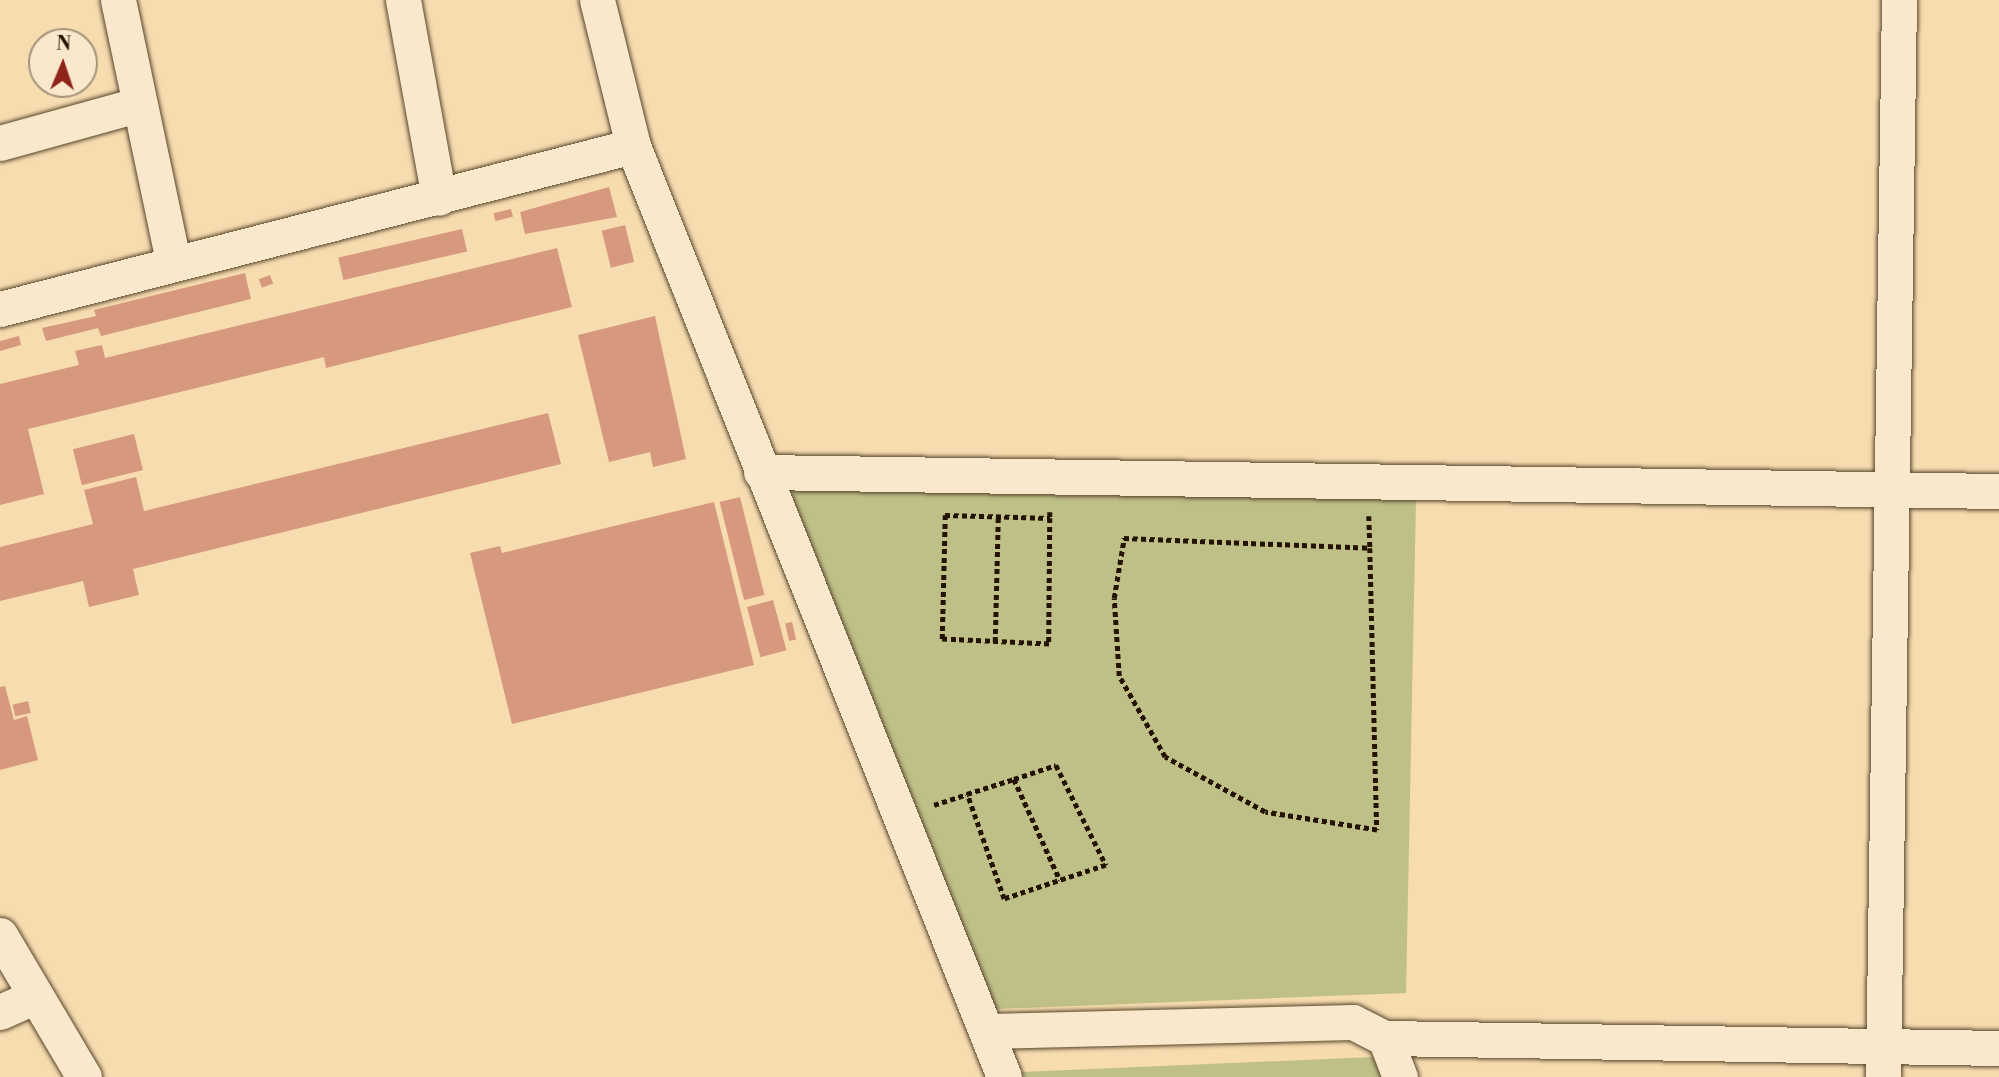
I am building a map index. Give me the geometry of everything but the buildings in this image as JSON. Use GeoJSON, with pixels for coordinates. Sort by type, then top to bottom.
{"type":"FeatureCollection","features":[{"type":"Feature","properties":{"kind":"street"},"geometry":{"type":"LineString","coordinates":[[118,0],[137,105],[173,262]]}},
{"type":"Feature","properties":{"kind":"street"},"geometry":{"type":"LineString","coordinates":[[403,0],[439,198]]}},
{"type":"Feature","properties":{"kind":"street"},"geometry":{"type":"LineString","coordinates":[[597,0],[633,146],[761,472],[903,816],[1004,1077]]}},
{"type":"Feature","properties":{"kind":"street"},"geometry":{"type":"LineString","coordinates":[[1883,1062],[1899,0]]}},
{"type":"Feature","properties":{"kind":"street"},"geometry":{"type":"LineString","coordinates":[[0,143],[137,105]]}},
{"type":"Feature","properties":{"kind":"street"},"geometry":{"type":"LineString","coordinates":[[0,309],[173,262],[439,198],[633,146]]}},
{"type":"Feature","properties":{"kind":"street"},"geometry":{"type":"LineString","coordinates":[[761,472],[1999,491]]}},
{"type":"Feature","properties":{"kind":"street"},"geometry":{"type":"LineString","coordinates":[[0,935],[84,1077]]}},
{"type":"Feature","properties":{"kind":"street"},"geometry":{"type":"LineString","coordinates":[[0,1012],[36,996]]}},
{"type":"Feature","properties":{"kind":"street"},"geometry":{"type":"LineString","coordinates":[[988,1031],[1353,1022],[1385,1038],[1883,1062],[1999,1048]]}},
{"type":"Feature","properties":{"kind":"street"},"geometry":{"type":"LineString","coordinates":[[1385,1038],[1400,1077]]}},
{"type":"Feature","properties":{"kind":"path"},"geometry":{"type":"LineString","coordinates":[[1050,476],[1050,518],[1049,644],[942,639],[945,514],[1050,518]]}},
{"type":"Feature","properties":{"kind":"path"},"geometry":{"type":"LineString","coordinates":[[1367,480],[1370,548],[1377,830],[1265,812],[1166,757],[1119,676],[1114,598],[1124,538],[1370,548]]}},
{"type":"Feature","properties":{"kind":"path"},"geometry":{"type":"LineString","coordinates":[[995,642],[998,516]]}},
{"type":"Feature","properties":{"kind":"path"},"geometry":{"type":"LineString","coordinates":[[903,816],[967,794],[1056,765],[1106,865],[1004,899],[967,794]]}},
{"type":"Feature","properties":{"kind":"path"},"geometry":{"type":"LineString","coordinates":[[1014,779],[1060,880]]}},
{"type":"Feature","properties":{"kind":"green space"},"geometry":{"type":"Polygon","coordinates":[[[794,483],[921,491],[1416,500],[1406,993],[995,1009],[793,504],[794,483]]]}},
{"type":"Feature","properties":{"kind":"green space"},"geometry":{"type":"Polygon","coordinates":[[[1373,1057],[1382,1077],[1024,1077],[1022,1072],[1373,1057]]]}}]}
